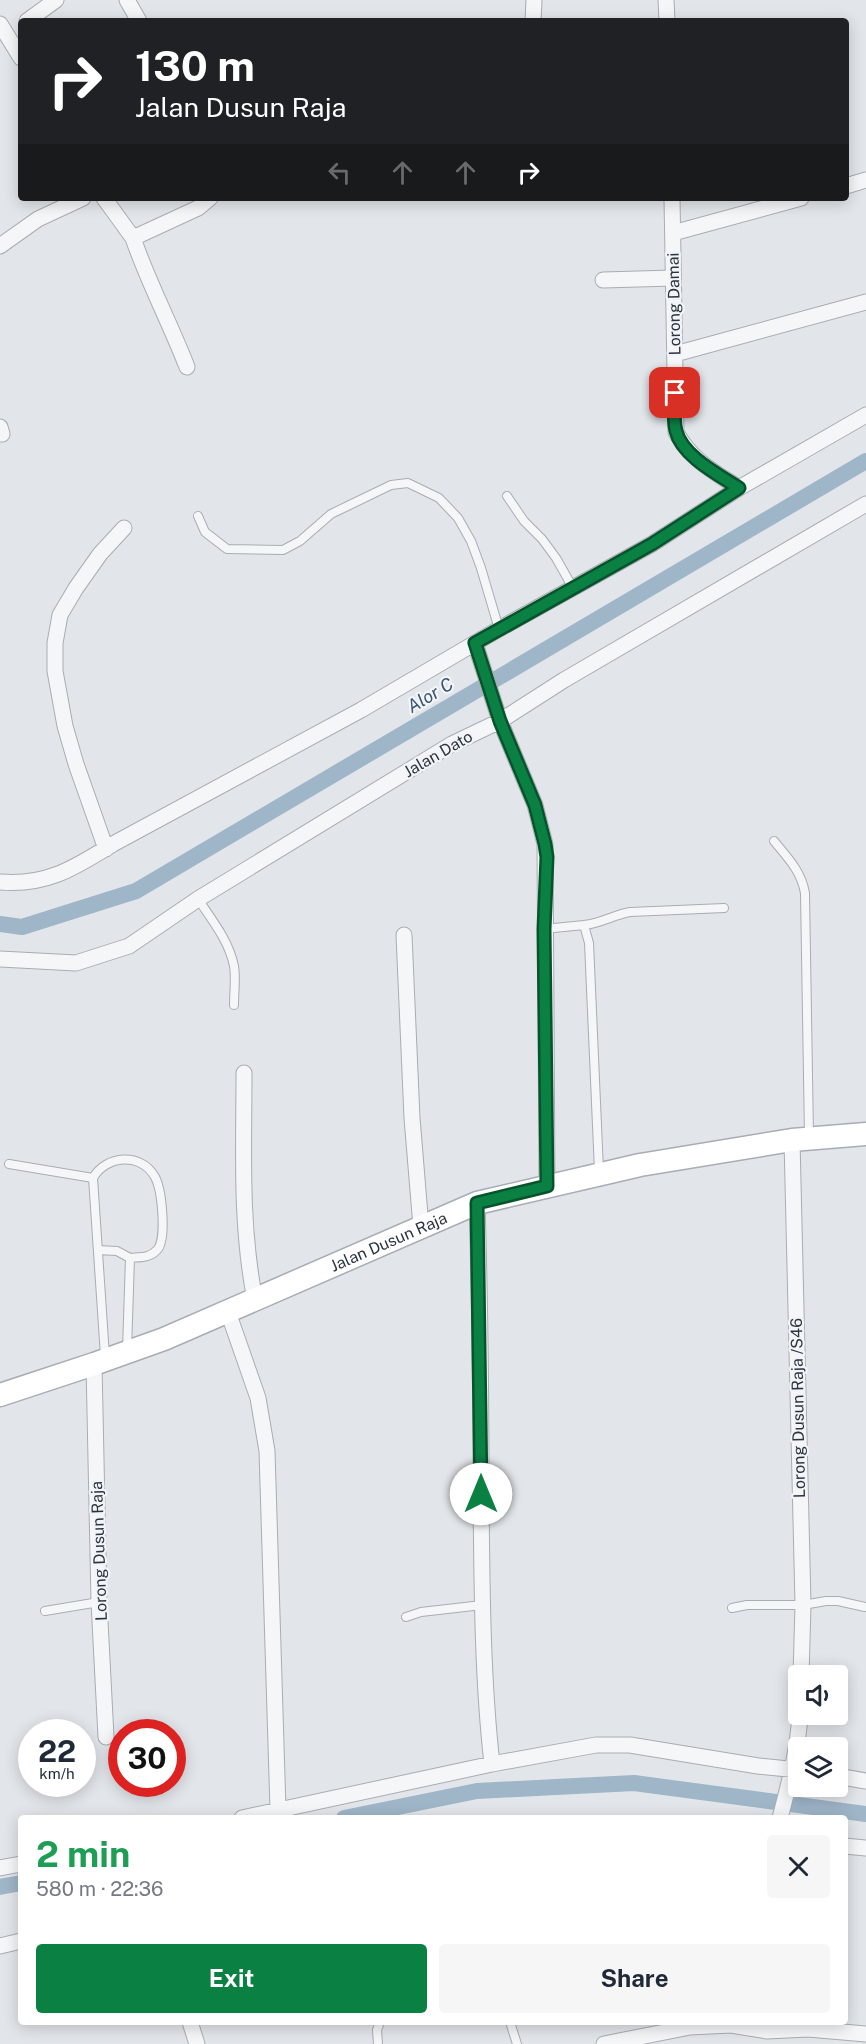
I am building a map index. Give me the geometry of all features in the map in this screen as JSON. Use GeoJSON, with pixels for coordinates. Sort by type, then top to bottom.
{"type":"FeatureCollection","features":[{"type":"Feature","properties":{"kind":"main road","name":"Jalan Dusun Raja"},"geometry":{"type":"LineString","coordinates":[[0,1395],[100,1363],[228,1312],[477,1203],[640,1165],[800,1139],[866,1134]]}},
{"type":"Feature","properties":{"kind":"street"},"geometry":{"type":"LineString","coordinates":[[31,18],[56,0]]}},
{"type":"Feature","properties":{"kind":"street"},"geometry":{"type":"LineString","coordinates":[[127,0],[137,18]]}},
{"type":"Feature","properties":{"kind":"street"},"geometry":{"type":"LineString","coordinates":[[522,0],[535,0],[533,18]]}},
{"type":"Feature","properties":{"kind":"street"},"geometry":{"type":"LineString","coordinates":[[666,0],[666,18]]}},
{"type":"Feature","properties":{"kind":"street"},"geometry":{"type":"LineString","coordinates":[[18,27],[2,33],[18,54]]}},
{"type":"Feature","properties":{"kind":"street"},"geometry":{"type":"LineString","coordinates":[[849,185],[866,180]]}},
{"type":"Feature","properties":{"kind":"street"},"geometry":{"type":"LineString","coordinates":[[0,246],[38,219],[77,201]]}},
{"type":"Feature","properties":{"kind":"street"},"geometry":{"type":"LineString","coordinates":[[106,201],[133,238],[145,273],[187,367]]}},
{"type":"Feature","properties":{"kind":"street"},"geometry":{"type":"LineString","coordinates":[[133,238],[198,208],[206,201]]}},
{"type":"Feature","properties":{"kind":"street","name":"Lorong Damai"},"geometry":{"type":"LineString","coordinates":[[672,201],[676,432],[684,447],[699,462],[739,488]]}},
{"type":"Feature","properties":{"kind":"street"},"geometry":{"type":"LineString","coordinates":[[673,233],[790,201]]}},
{"type":"Feature","properties":{"kind":"street"},"geometry":{"type":"LineString","coordinates":[[603,280],[673,278]]}},
{"type":"Feature","properties":{"kind":"street"},"geometry":{"type":"LineString","coordinates":[[675,354],[866,302]]}},
{"type":"Feature","properties":{"kind":"street"},"geometry":{"type":"LineString","coordinates":[[0,882],[34,882],[74,868],[476,647],[499,629],[652,544],[739,488],[866,415]]}},
{"type":"Feature","properties":{"kind":"street","name":"Jalan Dato"},"geometry":{"type":"LineString","coordinates":[[0,959],[75,963],[129,946],[198,899],[452,744],[866,504]]}},
{"type":"Feature","properties":{"kind":"street"},"geometry":{"type":"LineString","coordinates":[[106,849],[65,726],[55,671],[55,643],[60,615],[76,588],[100,554],[124,528]]}},
{"type":"Feature","properties":{"kind":"street"},"geometry":{"type":"LineString","coordinates":[[476,647],[500,718],[535,805],[547,857],[544,929],[547,1186]]}},
{"type":"Feature","properties":{"kind":"street"},"geometry":{"type":"LineString","coordinates":[[404,935],[412,1118],[421,1227]]}},
{"type":"Feature","properties":{"kind":"street"},"geometry":{"type":"LineString","coordinates":[[244,1073],[245,1232],[255,1300]]}},
{"type":"Feature","properties":{"kind":"street","name":"Lorong Dusun Raja /S46"},"geometry":{"type":"LineString","coordinates":[[800,1139],[803,1605],[801,1665]]}},
{"type":"Feature","properties":{"kind":"street"},"geometry":{"type":"LineString","coordinates":[[477,1203],[482,1605],[492,1764]]}},
{"type":"Feature","properties":{"kind":"street"},"geometry":{"type":"LineString","coordinates":[[228,1312],[258,1398],[267,1451],[278,1810]]}},
{"type":"Feature","properties":{"kind":"street","name":"Lorong Dusun Raja"},"geometry":{"type":"LineString","coordinates":[[100,1363],[99,1602],[106,1737]]}},
{"type":"Feature","properties":{"kind":"street"},"geometry":{"type":"LineString","coordinates":[[256,1815],[492,1764],[596,1745],[630,1745],[788,1773]]}},
{"type":"Feature","properties":{"kind":"street"},"geometry":{"type":"LineString","coordinates":[[848,1778],[866,1781]]}},
{"type":"Feature","properties":{"kind":"street"},"geometry":{"type":"LineString","coordinates":[[781,1815],[788,1791]]}},
{"type":"Feature","properties":{"kind":"street"},"geometry":{"type":"LineString","coordinates":[[848,1846],[866,1848]]}},
{"type":"Feature","properties":{"kind":"street"},"geometry":{"type":"LineString","coordinates":[[0,1868],[18,1865]]}},
{"type":"Feature","properties":{"kind":"street"},"geometry":{"type":"LineString","coordinates":[[0,1946],[18,1942]]}},
{"type":"Feature","properties":{"kind":"street"},"geometry":{"type":"LineString","coordinates":[[191,2025],[197,2044]]}},
{"type":"Feature","properties":{"kind":"street"},"geometry":{"type":"LineString","coordinates":[[604,2044],[690,2027],[731,2025],[767,2032],[808,2029],[866,2034]]}},
{"type":"Feature","properties":{"kind":"lane"},"geometry":{"type":"LineString","coordinates":[[198,516],[205,532],[227,549],[283,550],[300,541],[331,514],[391,485],[408,483],[438,498],[458,518],[471,541],[481,568],[499,629]]}},
{"type":"Feature","properties":{"kind":"lane"},"geometry":{"type":"LineString","coordinates":[[507,496],[524,521],[542,539],[556,558],[573,588]]}},
{"type":"Feature","properties":{"kind":"lane"},"geometry":{"type":"LineString","coordinates":[[774,841],[796,868],[803,880],[805,893],[800,1139]]}},
{"type":"Feature","properties":{"kind":"lane"},"geometry":{"type":"LineString","coordinates":[[198,899],[222,935],[229,951],[234,968],[234,1005]]}},
{"type":"Feature","properties":{"kind":"lane"},"geometry":{"type":"LineString","coordinates":[[544,929],[599,924],[630,912],[724,908]]}},
{"type":"Feature","properties":{"kind":"lane"},"geometry":{"type":"LineString","coordinates":[[584,926],[589,943],[599,1174]]}},
{"type":"Feature","properties":{"kind":"lane"},"geometry":{"type":"LineString","coordinates":[[98,1250],[117,1251],[130,1258],[152,1254],[160,1246],[162,1218],[160,1194],[154,1177],[145,1166],[124,1159],[112,1160],[98,1169],[93,1178],[98,1250],[100,1363]]}},
{"type":"Feature","properties":{"kind":"lane"},"geometry":{"type":"LineString","coordinates":[[9,1164],[93,1178]]}},
{"type":"Feature","properties":{"kind":"lane"},"geometry":{"type":"LineString","coordinates":[[127,1352],[130,1258]]}},
{"type":"Feature","properties":{"kind":"lane"},"geometry":{"type":"LineString","coordinates":[[732,1608],[838,1601],[865,1607]]}},
{"type":"Feature","properties":{"kind":"lane"},"geometry":{"type":"LineString","coordinates":[[45,1611],[99,1602]]}},
{"type":"Feature","properties":{"kind":"lane"},"geometry":{"type":"LineString","coordinates":[[406,1617],[421,1612],[482,1605]]}},
{"type":"Feature","properties":{"kind":"lane"},"geometry":{"type":"LineString","coordinates":[[378,2044],[379,2025]]}},
{"type":"Feature","properties":{"kind":"lane"},"geometry":{"type":"LineString","coordinates":[[511,2025],[517,2044]]}},
{"type":"Feature","properties":{"kind":"waterway","name":"Alor C"},"geometry":{"type":"LineString","coordinates":[[0,924],[22,927],[136,891],[866,461]]}},
{"type":"Feature","properties":{"kind":"waterway"},"geometry":{"type":"LineString","coordinates":[[359,1815],[477,1791],[634,1783],[866,1814]]}},
{"type":"Feature","properties":{"kind":"waterway"},"geometry":{"type":"LineString","coordinates":[[0,1887],[18,1884]]}},
{"type":"Feature","properties":{"kind":"route"},"geometry":{"type":"LineString","coordinates":[[481,1494],[477,1203],[547,1186],[544,929],[547,857],[535,805],[500,721],[475,643],[652,544],[739,488],[699,462],[684,447],[676,432],[675,393]]}}]}
